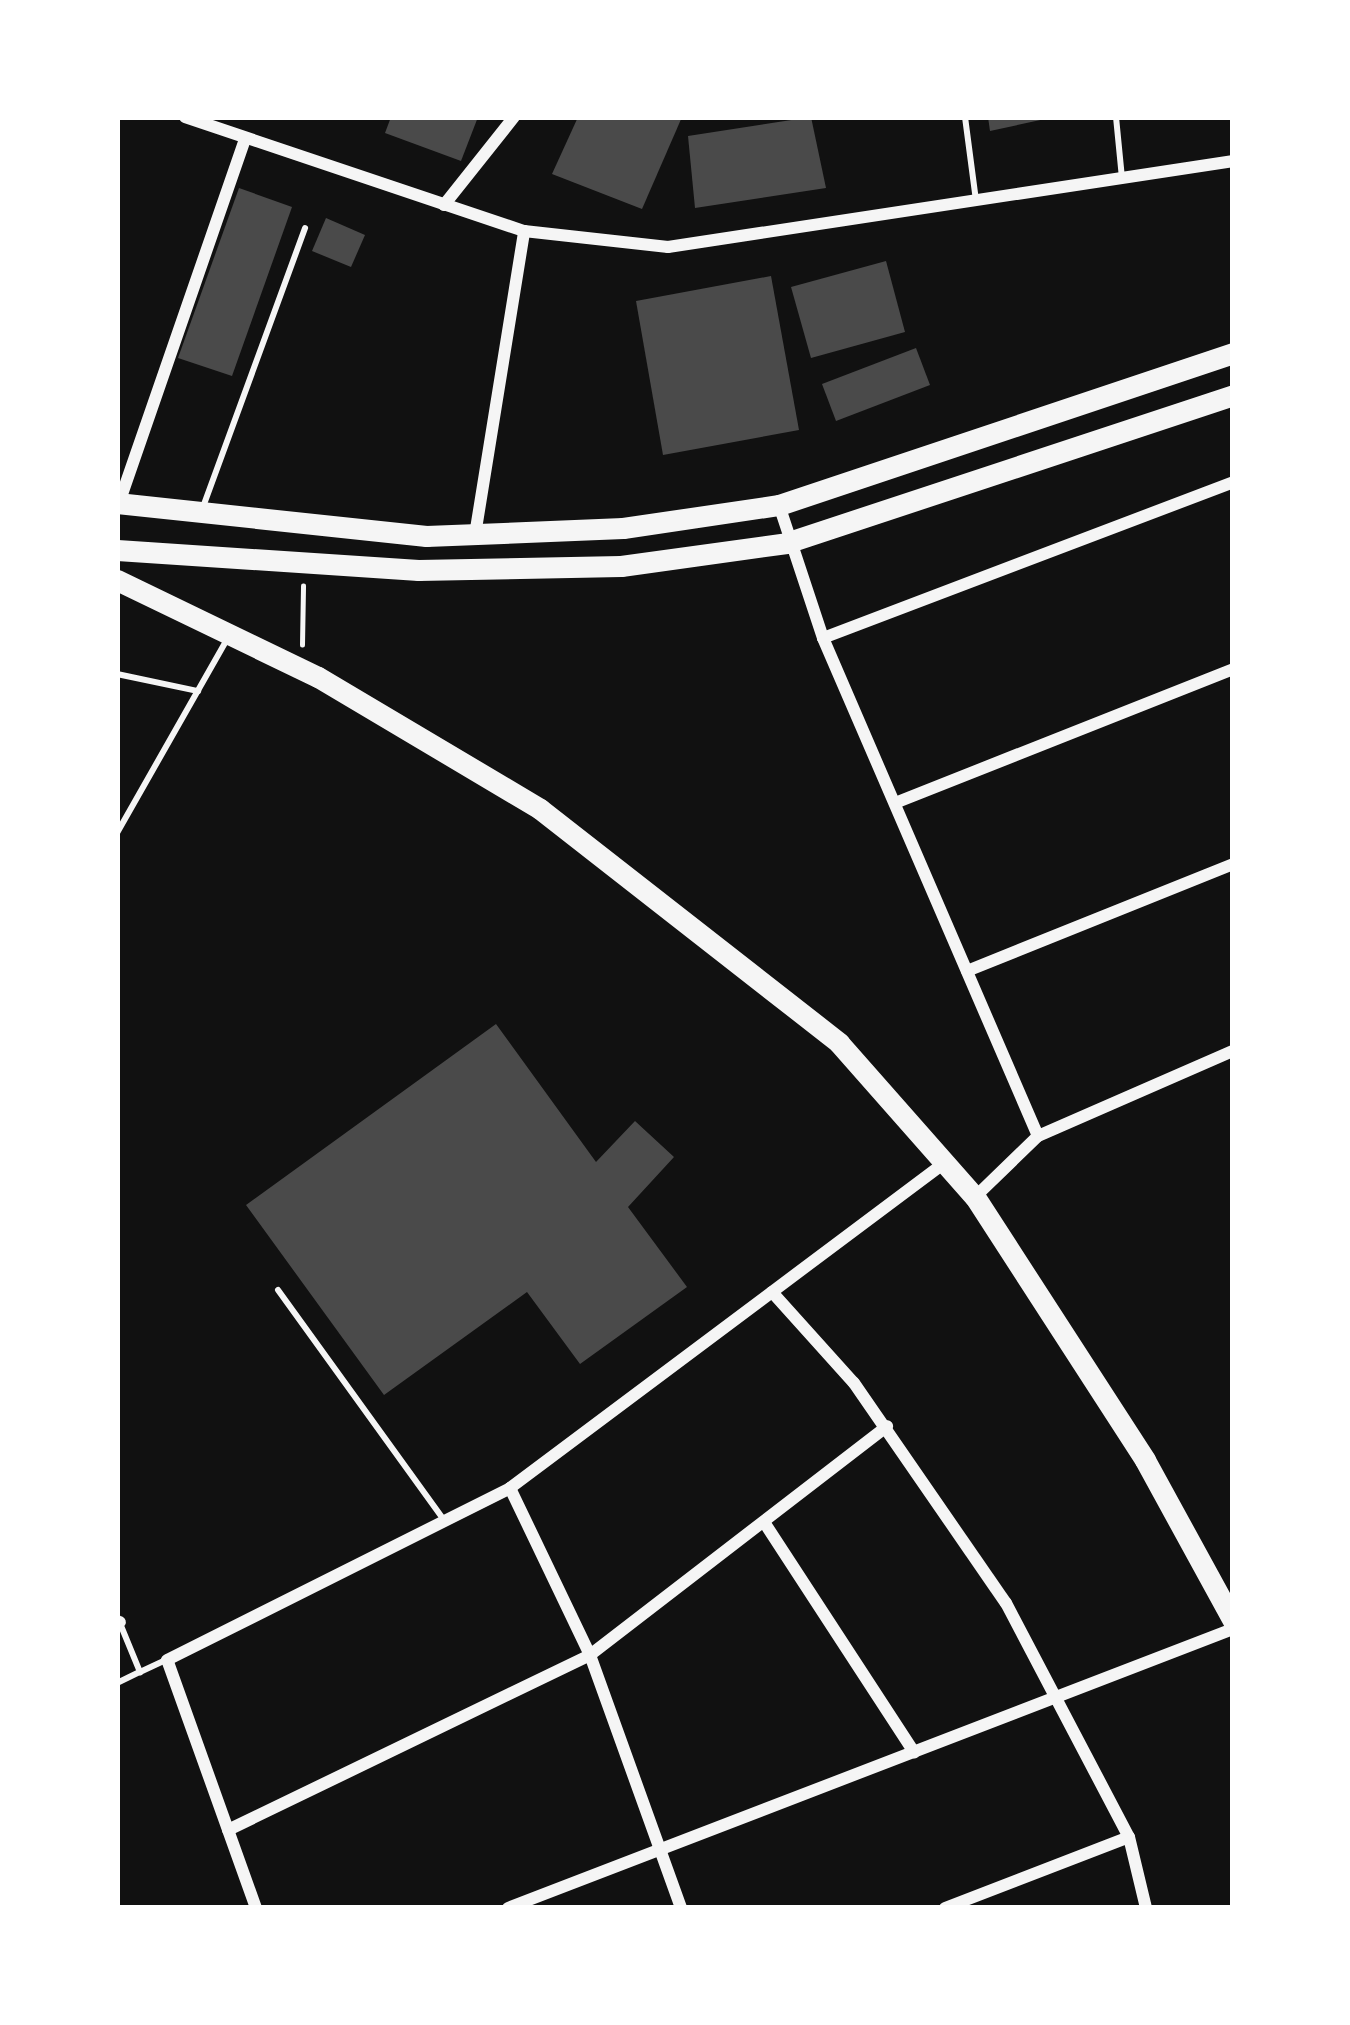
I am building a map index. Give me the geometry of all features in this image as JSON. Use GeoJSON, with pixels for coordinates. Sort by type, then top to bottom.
{"type":"FeatureCollection","features":[{"type":"Feature","properties":{"kind":"main road"},"geometry":{"type":"LineString","coordinates":[[118,503],[346,529],[475,535],[623,528],[779,505],[1233,353]]}},
{"type":"Feature","properties":{"kind":"main road"},"geometry":{"type":"LineString","coordinates":[[117,550],[336,566],[621,566],[786,543],[1233,395]]}},
{"type":"Feature","properties":{"kind":"main road"},"geometry":{"type":"LineString","coordinates":[[117,580],[318,677],[540,808],[683,915],[839,1043],[975,1197],[1145,1460],[1233,1625]]}},
{"type":"Feature","properties":{"kind":"street"},"geometry":{"type":"LineString","coordinates":[[185,117],[244,143],[524,231],[668,247],[1122,182],[1233,161]]}},
{"type":"Feature","properties":{"kind":"street"},"geometry":{"type":"LineString","coordinates":[[443,205],[514,117]]}},
{"type":"Feature","properties":{"kind":"street"},"geometry":{"type":"LineString","coordinates":[[118,503],[244,143]]}},
{"type":"Feature","properties":{"kind":"street"},"geometry":{"type":"LineString","coordinates":[[475,535],[524,231]]}},
{"type":"Feature","properties":{"kind":"street"},"geometry":{"type":"LineString","coordinates":[[823,638],[1233,482]]}},
{"type":"Feature","properties":{"kind":"street"},"geometry":{"type":"LineString","coordinates":[[779,505],[786,543],[823,638],[1038,1136]]}},
{"type":"Feature","properties":{"kind":"street"},"geometry":{"type":"LineString","coordinates":[[895,803],[1233,669]]}},
{"type":"Feature","properties":{"kind":"street"},"geometry":{"type":"LineString","coordinates":[[967,971],[1233,864]]}},
{"type":"Feature","properties":{"kind":"street"},"geometry":{"type":"LineString","coordinates":[[975,1197],[1038,1136],[1233,1051]]}},
{"type":"Feature","properties":{"kind":"street"},"geometry":{"type":"LineString","coordinates":[[256,1908],[167,1660],[510,1488],[947,1160]]}},
{"type":"Feature","properties":{"kind":"street"},"geometry":{"type":"LineString","coordinates":[[772,1292],[887,1426],[1006,1603],[1129,1838],[1146,1908]]}},
{"type":"Feature","properties":{"kind":"street"},"geometry":{"type":"LineString","coordinates":[[228,1830],[590,1655],[887,1426]]}},
{"type":"Feature","properties":{"kind":"street"},"geometry":{"type":"LineString","coordinates":[[510,1488],[590,1655],[680,1908]]}},
{"type":"Feature","properties":{"kind":"street"},"geometry":{"type":"LineString","coordinates":[[764,1522],[914,1753]]}},
{"type":"Feature","properties":{"kind":"street"},"geometry":{"type":"LineString","coordinates":[[508,1908],[1233,1625]]}},
{"type":"Feature","properties":{"kind":"street"},"geometry":{"type":"LineString","coordinates":[[945,1908],[1129,1838]]}},
{"type":"Feature","properties":{"kind":"lane"},"geometry":{"type":"LineString","coordinates":[[965,117],[977,204]]}},
{"type":"Feature","properties":{"kind":"lane"},"geometry":{"type":"LineString","coordinates":[[1116,117],[1122,182]]}},
{"type":"Feature","properties":{"kind":"lane"},"geometry":{"type":"LineString","coordinates":[[200,515],[304,228]]}},
{"type":"Feature","properties":{"kind":"lane"},"geometry":{"type":"LineString","coordinates":[[117,833],[231,633]]}},
{"type":"Feature","properties":{"kind":"lane"},"geometry":{"type":"LineString","coordinates":[[117,674],[198,692]]}},
{"type":"Feature","properties":{"kind":"lane"},"geometry":{"type":"LineString","coordinates":[[278,1291],[444,1520]]}},
{"type":"Feature","properties":{"kind":"lane"},"geometry":{"type":"LineString","coordinates":[[118,1620],[140,1672]]}},
{"type":"Feature","properties":{"kind":"lane"},"geometry":{"type":"LineString","coordinates":[[117,1683],[167,1660]]}},
{"type":"Feature","properties":{"kind":"path"},"geometry":{"type":"LineString","coordinates":[[318,677],[297,627],[298,601],[312,578],[336,566]]}},
{"type":"Feature","properties":{"kind":"building"},"geometry":{"type":"Polygon","coordinates":[[[391,117],[478,117],[461,161],[385,133],[391,117]]]}},
{"type":"Feature","properties":{"kind":"building"},"geometry":{"type":"Polygon","coordinates":[[[578,117],[682,117],[642,209],[552,174],[578,117]]]}},
{"type":"Feature","properties":{"kind":"building"},"geometry":{"type":"Polygon","coordinates":[[[811,117],[826,188],[695,208],[688,136],[811,117]]]}},
{"type":"Feature","properties":{"kind":"building"},"geometry":{"type":"Polygon","coordinates":[[[988,117],[1045,117],[1045,119],[990,131],[988,117]]]}},
{"type":"Feature","properties":{"kind":"building"},"geometry":{"type":"Polygon","coordinates":[[[239,188],[292,207],[232,376],[178,358],[239,188]]]}},
{"type":"Feature","properties":{"kind":"building"},"geometry":{"type":"Polygon","coordinates":[[[326,218],[365,235],[351,267],[312,251],[326,218]]]}},
{"type":"Feature","properties":{"kind":"building"},"geometry":{"type":"Polygon","coordinates":[[[886,261],[905,332],[811,358],[791,287],[886,261]]]}},
{"type":"Feature","properties":{"kind":"building"},"geometry":{"type":"Polygon","coordinates":[[[771,276],[799,430],[663,455],[636,301],[771,276]]]}},
{"type":"Feature","properties":{"kind":"building"},"geometry":{"type":"Polygon","coordinates":[[[916,348],[930,385],[836,421],[822,384],[916,348]]]}},
{"type":"Feature","properties":{"kind":"building"},"geometry":{"type":"Polygon","coordinates":[[[496,1024],[596,1162],[635,1121],[674,1157],[628,1207],[687,1287],[580,1364],[527,1292],[384,1395],[246,1205],[496,1024]]]}}]}
